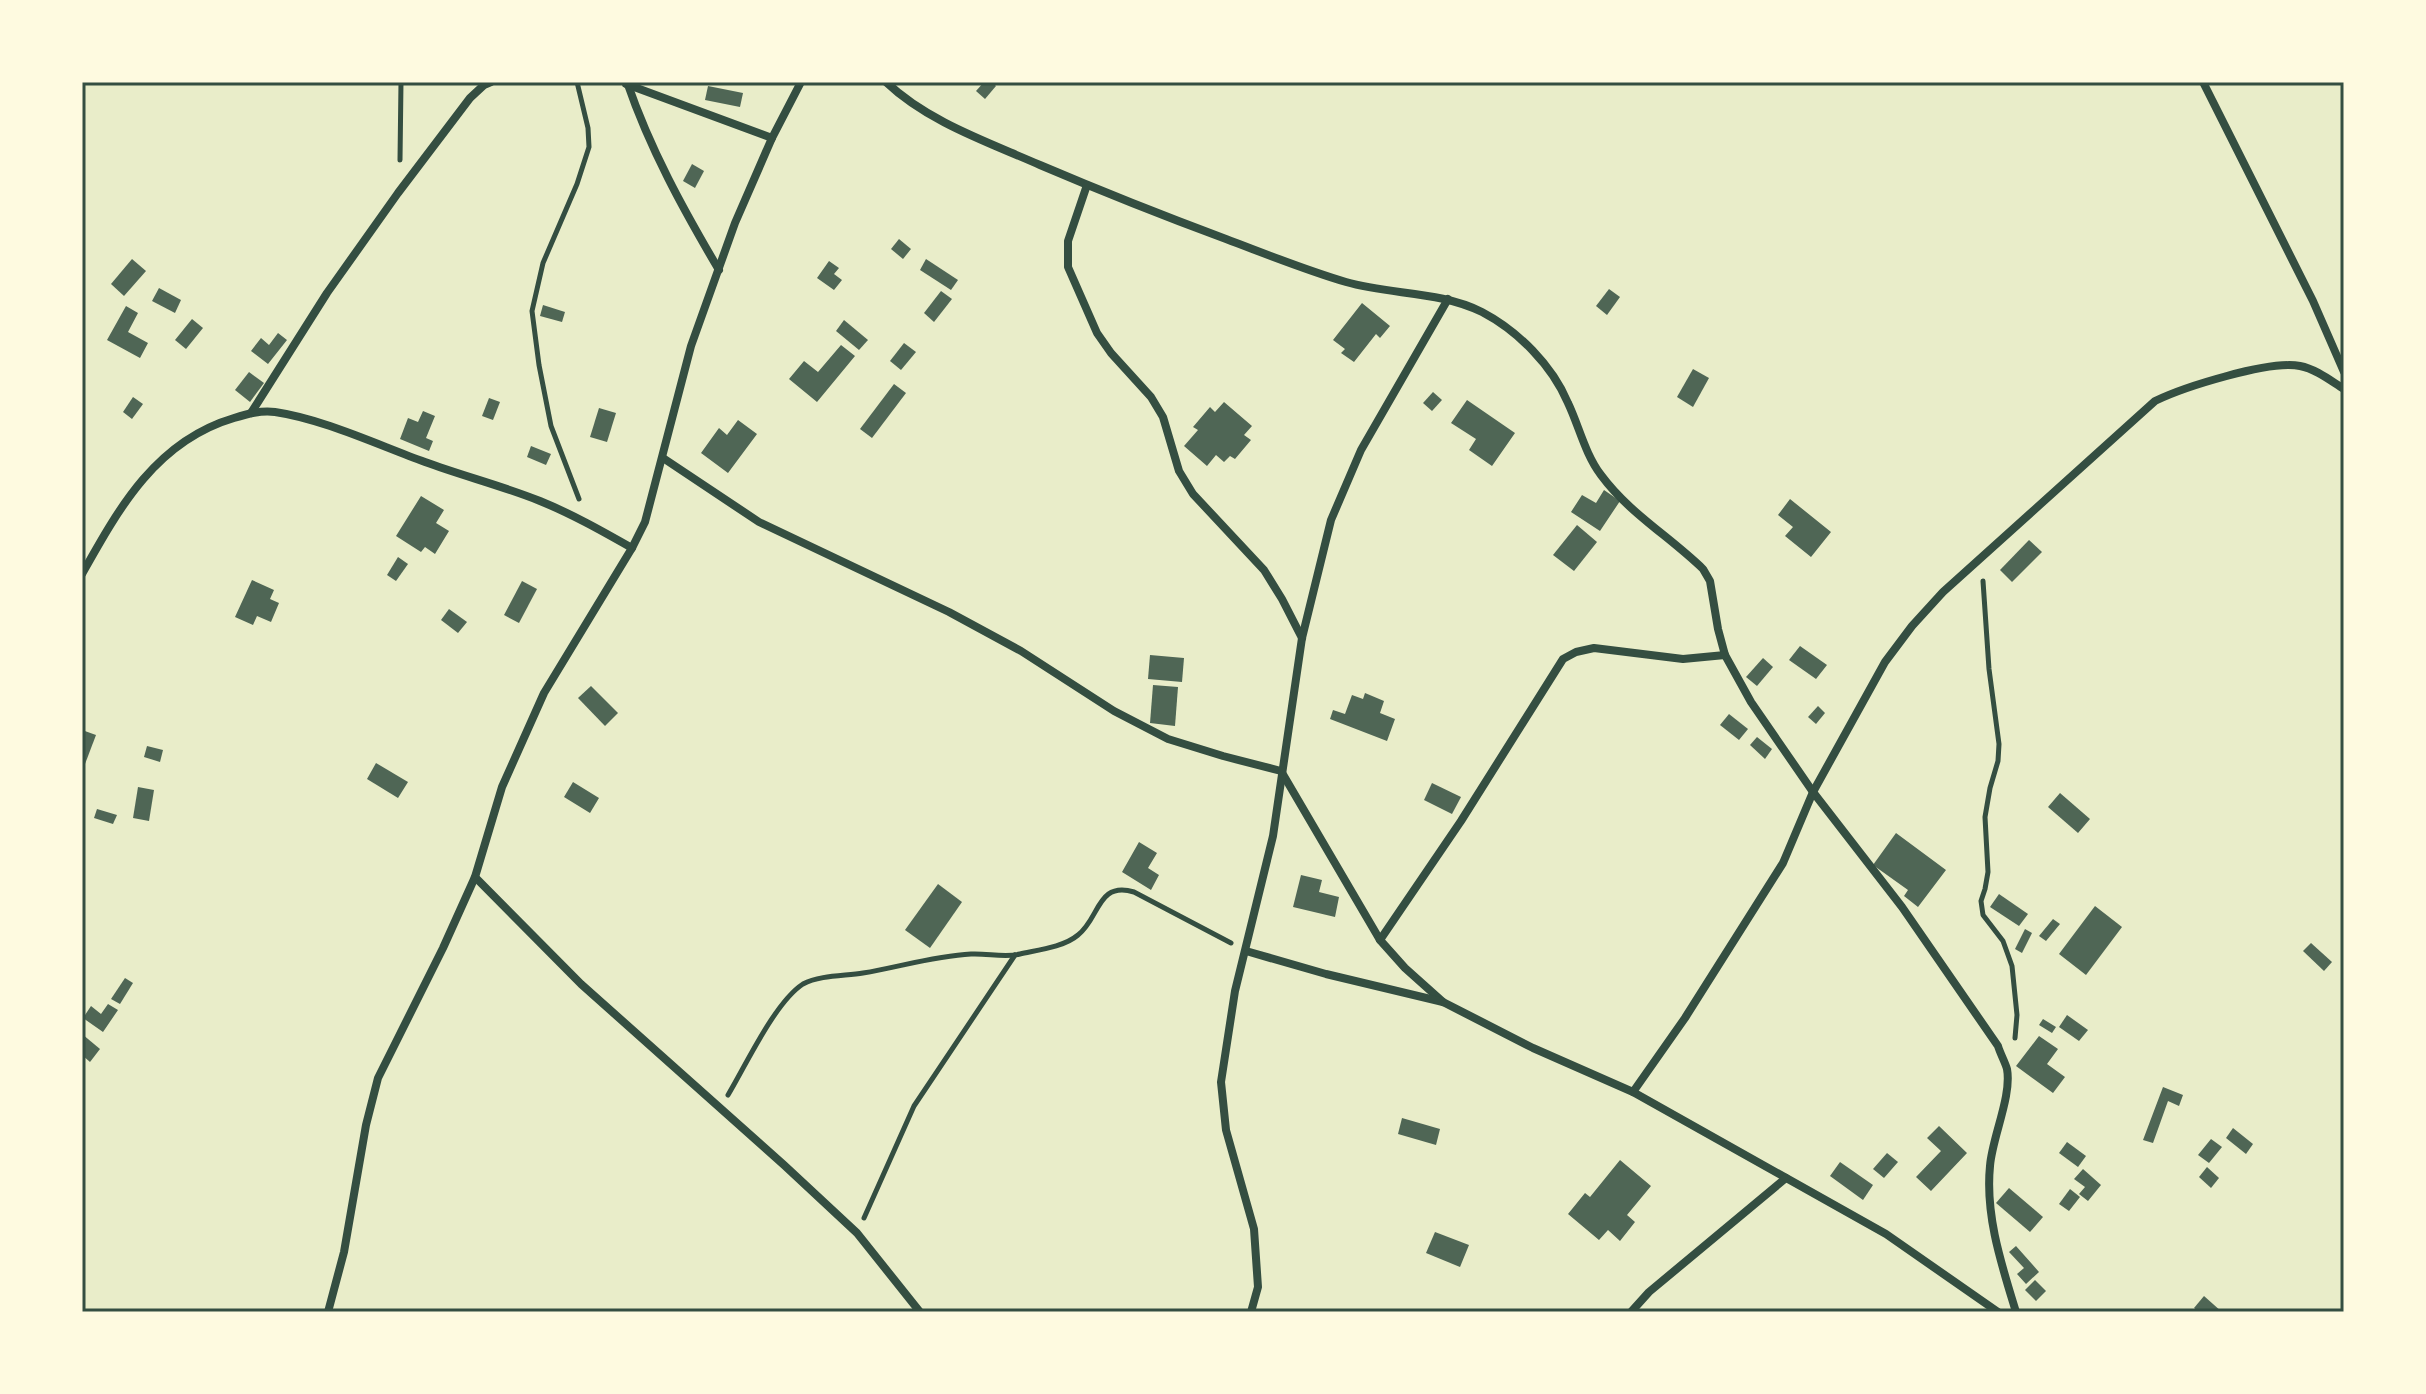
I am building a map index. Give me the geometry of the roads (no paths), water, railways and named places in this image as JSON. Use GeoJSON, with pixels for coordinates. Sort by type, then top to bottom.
{"type":"FeatureCollection","features":[{"type":"Feature","properties":{"kind":"street"},"geometry":{"type":"LineString","coordinates":[[251,413],[327,293],[398,193],[470,98],[491,82]]}},
{"type":"Feature","properties":{"kind":"street"},"geometry":{"type":"LineString","coordinates":[[328,1312],[344,1252],[366,1125],[378,1078],[475,877],[502,787],[544,693],[645,522],[691,346],[735,223],[772,138],[801,82]]}},
{"type":"Feature","properties":{"kind":"street"},"geometry":{"type":"LineString","coordinates":[[886,82],[918,106],[965,132],[1087,185],[1348,283],[1448,299],[1481,312],[1509,329],[1542,361],[1567,399],[1587,450],[1605,480],[1633,512],[1703,569],[1710,581],[1725,655],[1751,702],[1813,792],[1902,907],[1998,1046],[2007,1070],[2007,1086],[1990,1165],[1989,1199],[2000,1259],[2016,1312]]}},
{"type":"Feature","properties":{"kind":"street"},"geometry":{"type":"LineString","coordinates":[[2203,82],[2313,301],[2344,372]]}},
{"type":"Feature","properties":{"kind":"street"},"geometry":{"type":"LineString","coordinates":[[626,83],[772,138]]}},
{"type":"Feature","properties":{"kind":"street"},"geometry":{"type":"LineString","coordinates":[[626,83],[655,153],[719,270]]}},
{"type":"Feature","properties":{"kind":"street"},"geometry":{"type":"LineString","coordinates":[[1087,185],[1068,241],[1068,267],[1097,333],[1151,397],[1163,417],[1179,471],[1193,494],[1264,570],[1302,638]]}},
{"type":"Feature","properties":{"kind":"street"},"geometry":{"type":"LineString","coordinates":[[1251,1312],[1258,1287],[1254,1229],[1226,1130],[1221,1082],[1235,991],[1273,836],[1302,638],[1331,520],[1361,450],[1448,299]]}},
{"type":"Feature","properties":{"kind":"street"},"geometry":{"type":"LineString","coordinates":[[1633,1092],[1685,1018],[1783,863],[1813,792],[1885,662],[1943,592],[2155,401],[2177,391],[2280,365],[2301,366],[2344,389]]}},
{"type":"Feature","properties":{"kind":"street"},"geometry":{"type":"LineString","coordinates":[[82,574],[112,521],[148,472],[175,447],[213,424],[251,413],[272,411],[305,419],[539,501],[588,523],[632,548]]}},
{"type":"Feature","properties":{"kind":"street"},"geometry":{"type":"LineString","coordinates":[[663,458],[759,522],[949,612],[1021,651],[1114,711],[1168,739],[1281,771],[1380,940],[1405,968],[1443,1002]]}},
{"type":"Feature","properties":{"kind":"street"},"geometry":{"type":"LineString","coordinates":[[1380,940],[1461,821],[1563,659],[1594,648],[1683,659],[1725,655]]}},
{"type":"Feature","properties":{"kind":"street"},"geometry":{"type":"LineString","coordinates":[[475,877],[581,984],[857,1233],[920,1312]]}},
{"type":"Feature","properties":{"kind":"street"},"geometry":{"type":"LineString","coordinates":[[1246,951],[1443,1002],[1533,1048],[1633,1092],[1886,1234],[1998,1312]]}},
{"type":"Feature","properties":{"kind":"street"},"geometry":{"type":"LineString","coordinates":[[1631,1312],[1649,1292],[1786,1178]]}}]}
